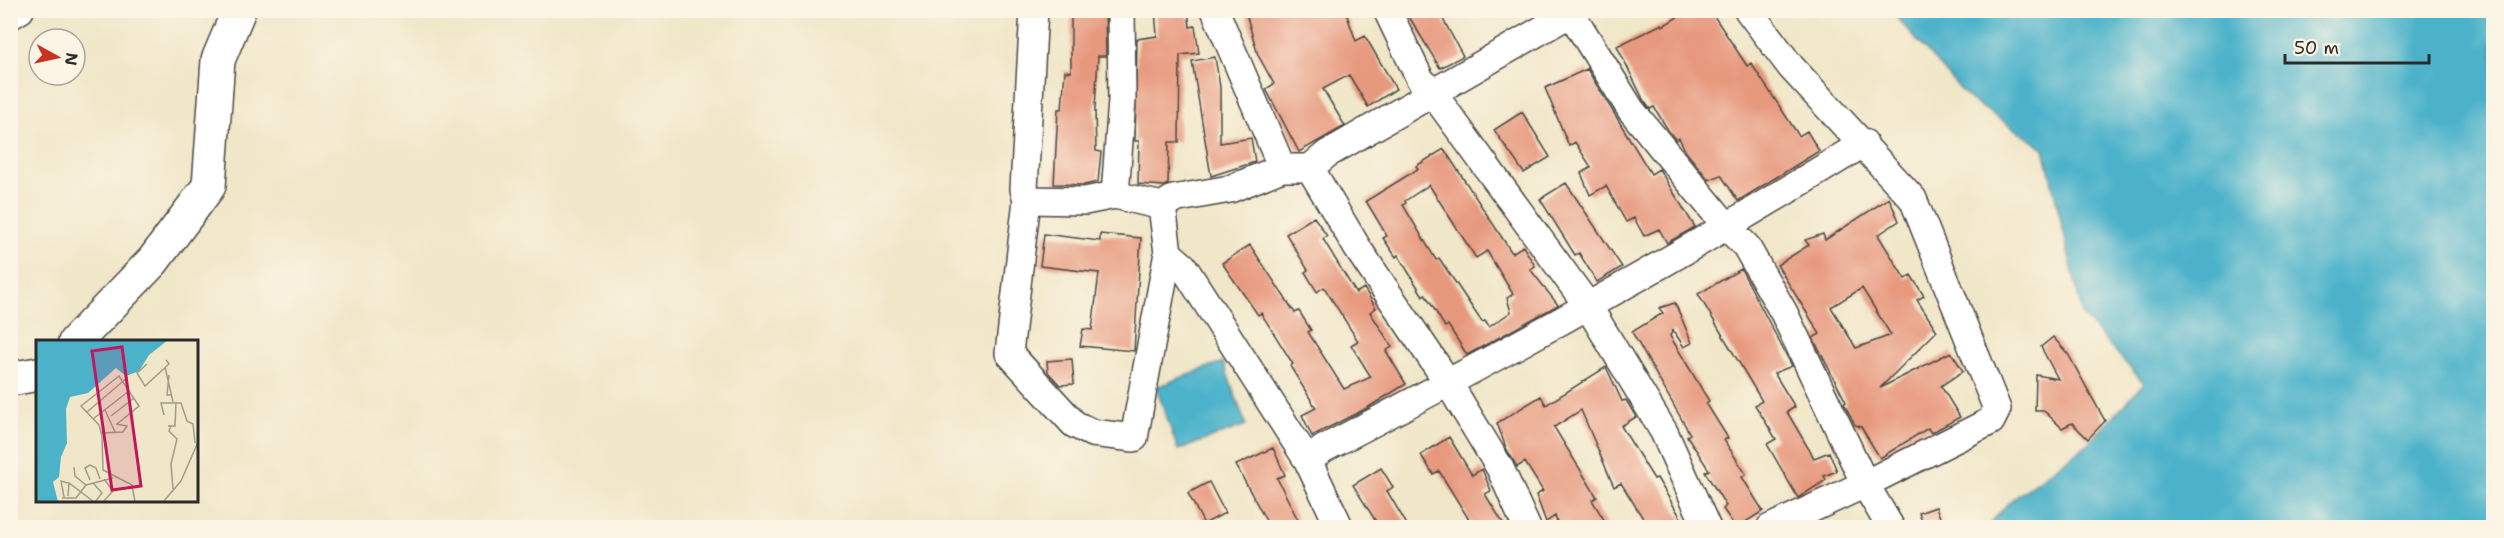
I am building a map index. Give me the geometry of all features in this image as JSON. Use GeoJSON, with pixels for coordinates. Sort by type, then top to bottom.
{"type":"FeatureCollection","features":[{"type":"Feature","properties":{"kind":"main road"},"geometry":{"type":"LineString","coordinates":[[77,340],[153,261],[209,186],[218,60],[238,10]]}},
{"type":"Feature","properties":{"kind":"main road"},"geometry":{"type":"LineString","coordinates":[[10,379],[36,374]]}},
{"type":"Feature","properties":{"kind":"street"},"geometry":{"type":"LineString","coordinates":[[10,16],[20,10]]}},
{"type":"Feature","properties":{"kind":"street"},"geometry":{"type":"LineString","coordinates":[[218,60],[226,10]]}},
{"type":"Feature","properties":{"kind":"street"},"geometry":{"type":"LineString","coordinates":[[1034,10],[1024,189],[1027,200],[1009,353],[1074,424],[1092,433],[1134,438],[1168,253],[1162,206]]}},
{"type":"Feature","properties":{"kind":"street"},"geometry":{"type":"LineString","coordinates":[[1114,195],[1122,100],[1121,10]]}},
{"type":"Feature","properties":{"kind":"street"},"geometry":{"type":"LineString","coordinates":[[1215,10],[1282,168]]}},
{"type":"Feature","properties":{"kind":"street"},"geometry":{"type":"LineString","coordinates":[[1388,10],[1420,80],[1432,92],[1588,306],[1664,432],[1707,528]]}},
{"type":"Feature","properties":{"kind":"street"},"geometry":{"type":"LineString","coordinates":[[1748,10],[1791,67],[1864,143],[1913,199],[1997,409],[1991,421],[1770,528]]}},
{"type":"Feature","properties":{"kind":"street"},"geometry":{"type":"LineString","coordinates":[[1027,200],[1085,201],[1114,195],[1162,206],[1173,199],[1230,189],[1282,168],[1310,168],[1327,154],[1572,12],[1631,110],[1728,228],[1746,246],[1784,313],[1865,484],[1891,528]]}},
{"type":"Feature","properties":{"kind":"street"},"geometry":{"type":"LineString","coordinates":[[1308,461],[1323,449],[1449,384],[1728,228],[1864,143]]}},
{"type":"Feature","properties":{"kind":"street"},"geometry":{"type":"LineString","coordinates":[[1310,168],[1359,249],[1449,384],[1500,468],[1527,528]]}},
{"type":"Feature","properties":{"kind":"street"},"geometry":{"type":"LineString","coordinates":[[1168,253],[1183,266],[1308,461],[1340,528]]}},
{"type":"Feature","properties":{"kind":"water"},"geometry":{"type":"Polygon","coordinates":[[[1891,11],[2493,11],[2493,527],[1987,527],[2008,503],[2089,443],[2144,383],[2083,316],[2044,148],[1969,99],[1891,11]]]}},
{"type":"Feature","properties":{"kind":"water"},"geometry":{"type":"Polygon","coordinates":[[[1223,362],[1246,425],[1178,450],[1156,387],[1223,362]]]}},
{"type":"Feature","properties":{"kind":"building"},"geometry":{"type":"Polygon","coordinates":[[[1071,10],[1105,10],[1106,56],[1098,56],[1095,109],[1096,151],[1101,152],[1098,182],[1084,185],[1054,184],[1058,109],[1062,109],[1065,71],[1071,72],[1071,10]]]}},
{"type":"Feature","properties":{"kind":"building"},"geometry":{"type":"Polygon","coordinates":[[[1155,10],[1188,10],[1190,27],[1195,26],[1199,53],[1180,55],[1179,142],[1169,142],[1168,184],[1164,186],[1138,184],[1139,141],[1135,141],[1137,39],[1157,36],[1155,10]]]}},
{"type":"Feature","properties":{"kind":"building"},"geometry":{"type":"Polygon","coordinates":[[[1245,10],[1345,10],[1356,41],[1365,36],[1396,89],[1368,107],[1349,75],[1323,89],[1345,126],[1299,152],[1266,89],[1274,84],[1258,55],[1245,10]]]}},
{"type":"Feature","properties":{"kind":"building"},"geometry":{"type":"Polygon","coordinates":[[[1405,10],[1438,10],[1463,56],[1440,68],[1405,10]]]}},
{"type":"Feature","properties":{"kind":"building"},"geometry":{"type":"Polygon","coordinates":[[[1689,10],[1710,10],[1747,66],[1751,63],[1799,136],[1807,131],[1819,151],[1738,201],[1721,175],[1709,180],[1686,152],[1679,138],[1676,140],[1668,130],[1654,107],[1650,109],[1617,46],[1662,24],[1663,26],[1689,10]]]}},
{"type":"Feature","properties":{"kind":"building"},"geometry":{"type":"Polygon","coordinates":[[[1215,57],[1220,87],[1220,143],[1251,138],[1255,162],[1211,176],[1192,61],[1215,57]]]}},
{"type":"Feature","properties":{"kind":"building"},"geometry":{"type":"Polygon","coordinates":[[[1587,69],[1651,174],[1659,169],[1695,227],[1667,243],[1659,229],[1644,236],[1634,218],[1626,222],[1606,186],[1590,195],[1581,173],[1591,167],[1575,142],[1569,146],[1545,88],[1587,69]]]}},
{"type":"Feature","properties":{"kind":"building"},"geometry":{"type":"Polygon","coordinates":[[[1522,112],[1550,157],[1524,173],[1494,130],[1522,112]]]}},
{"type":"Feature","properties":{"kind":"building"},"geometry":{"type":"Polygon","coordinates":[[[1444,149],[1512,253],[1523,246],[1535,266],[1530,269],[1558,305],[1467,355],[1448,325],[1445,327],[1425,294],[1423,296],[1398,255],[1396,257],[1383,238],[1387,236],[1366,201],[1418,169],[1416,166],[1444,149]],[[1429,185],[1405,201],[1403,205],[1436,260],[1439,258],[1482,322],[1485,321],[1489,327],[1511,312],[1507,298],[1513,294],[1487,251],[1476,258],[1429,185]]]}},
{"type":"Feature","properties":{"kind":"building"},"geometry":{"type":"Polygon","coordinates":[[[1566,183],[1622,267],[1597,282],[1579,253],[1575,255],[1540,199],[1566,183]]]}},
{"type":"Feature","properties":{"kind":"building"},"geometry":{"type":"Polygon","coordinates":[[[1889,198],[1899,221],[1878,235],[1905,279],[1911,275],[1924,296],[1917,300],[1937,331],[1880,388],[1951,352],[1963,371],[1941,386],[1960,417],[1931,433],[1928,428],[1880,458],[1861,427],[1855,425],[1844,403],[1846,402],[1813,338],[1820,334],[1777,265],[1809,245],[1805,240],[1823,234],[1825,240],[1889,198]],[[1862,288],[1831,307],[1856,348],[1891,335],[1862,288]]]}},
{"type":"Feature","properties":{"kind":"building"},"geometry":{"type":"Polygon","coordinates":[[[1314,217],[1327,236],[1323,239],[1356,293],[1364,288],[1376,308],[1370,312],[1392,347],[1386,351],[1406,384],[1367,408],[1312,436],[1302,415],[1316,408],[1290,366],[1293,364],[1261,313],[1258,315],[1222,263],[1250,245],[1295,313],[1299,311],[1311,330],[1308,332],[1344,389],[1371,377],[1351,345],[1358,341],[1324,287],[1317,292],[1305,272],[1308,270],[1286,234],[1314,217]]]}},
{"type":"Feature","properties":{"kind":"building"},"geometry":{"type":"Polygon","coordinates":[[[1044,234],[1100,241],[1100,234],[1141,238],[1134,351],[1080,346],[1083,329],[1092,330],[1099,273],[1040,266],[1044,234]]]}},
{"type":"Feature","properties":{"kind":"building"},"geometry":{"type":"Polygon","coordinates":[[[1741,269],[1792,366],[1774,373],[1795,407],[1787,412],[1814,458],[1829,452],[1837,471],[1824,476],[1826,480],[1798,498],[1767,444],[1776,439],[1755,405],[1762,401],[1698,294],[1741,269]]]}},
{"type":"Feature","properties":{"kind":"building"},"geometry":{"type":"Polygon","coordinates":[[[1675,303],[1692,343],[1684,347],[1673,330],[1670,336],[1709,401],[1706,403],[1728,438],[1724,440],[1746,474],[1742,477],[1763,511],[1736,528],[1723,509],[1726,506],[1705,472],[1709,470],[1687,436],[1690,434],[1632,332],[1663,313],[1659,308],[1675,303]]]}},
{"type":"Feature","properties":{"kind":"building"},"geometry":{"type":"Polygon","coordinates":[[[2053,337],[2068,354],[2105,421],[2088,439],[2072,423],[2062,428],[2044,411],[2035,411],[2036,375],[2058,379],[2041,347],[2053,337]]]}},
{"type":"Feature","properties":{"kind":"building"},"geometry":{"type":"Polygon","coordinates":[[[1072,359],[1074,384],[1060,385],[1048,372],[1047,361],[1072,359]]]}},
{"type":"Feature","properties":{"kind":"building"},"geometry":{"type":"Polygon","coordinates":[[[1606,367],[1622,401],[1626,400],[1636,417],[1621,426],[1654,479],[1657,478],[1687,528],[1649,528],[1621,483],[1614,487],[1581,410],[1554,427],[1597,497],[1592,500],[1609,528],[1559,528],[1555,516],[1546,522],[1536,495],[1543,491],[1525,462],[1517,467],[1506,448],[1497,423],[1541,396],[1546,405],[1606,367]]]}},
{"type":"Feature","properties":{"kind":"building"},"geometry":{"type":"Polygon","coordinates":[[[1449,437],[1472,475],[1482,469],[1491,491],[1485,494],[1506,528],[1474,528],[1439,471],[1433,474],[1421,455],[1449,437]]]}},
{"type":"Feature","properties":{"kind":"building"},"geometry":{"type":"Polygon","coordinates":[[[1273,448],[1285,475],[1277,478],[1299,522],[1288,528],[1270,528],[1236,465],[1273,448]]]}},
{"type":"Feature","properties":{"kind":"building"},"geometry":{"type":"Polygon","coordinates":[[[1381,468],[1393,487],[1387,491],[1409,528],[1380,528],[1353,485],[1381,468]]]}},
{"type":"Feature","properties":{"kind":"building"},"geometry":{"type":"Polygon","coordinates":[[[1209,482],[1225,513],[1204,524],[1188,493],[1209,482]]]}},
{"type":"Feature","properties":{"kind":"building"},"geometry":{"type":"Polygon","coordinates":[[[1936,507],[1943,525],[1924,528],[1919,513],[1936,507]]]}}]}
